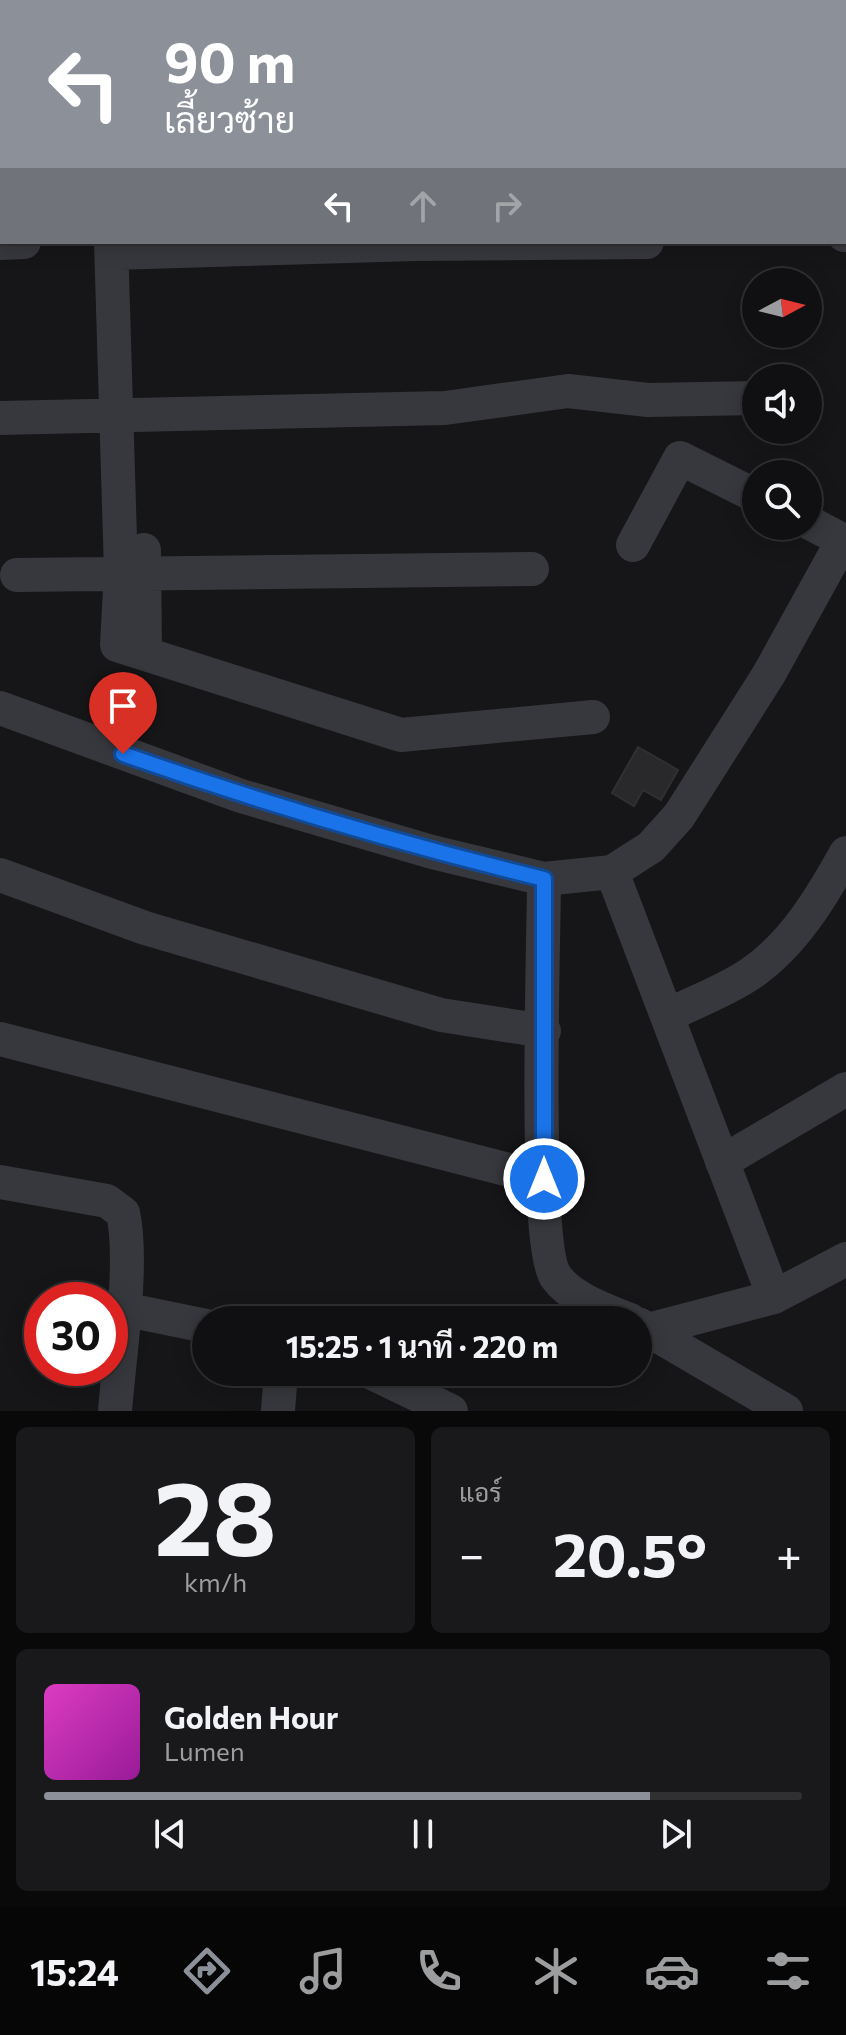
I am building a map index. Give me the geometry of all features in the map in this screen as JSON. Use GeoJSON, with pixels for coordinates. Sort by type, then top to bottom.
{"type":"FeatureCollection","features":[{"type":"Feature","properties":{"kind":"street"},"geometry":{"type":"LineString","coordinates":[[343,244],[123,247],[133,572],[131,649],[401,735],[593,717]]}},
{"type":"Feature","properties":{"kind":"street"},"geometry":{"type":"LineString","coordinates":[[0,418],[445,408],[568,391],[648,400],[742,398]]}},
{"type":"Feature","properties":{"kind":"street"},"geometry":{"type":"LineString","coordinates":[[633,545],[680,458],[742,489]]}},
{"type":"Feature","properties":{"kind":"street"},"geometry":{"type":"LineString","coordinates":[[0,708],[241,796],[432,852],[544,879],[612,872],[651,847],[679,816],[769,674],[845,541],[822,529]]}},
{"type":"Feature","properties":{"kind":"street"},"geometry":{"type":"LineString","coordinates":[[17,575],[532,569]]}},
{"type":"Feature","properties":{"kind":"street"},"geometry":{"type":"LineString","coordinates":[[667,1016],[748,975],[775,955],[825,891],[846,853]]}},
{"type":"Feature","properties":{"kind":"street"},"geometry":{"type":"LineString","coordinates":[[612,872],[774,1297]]}},
{"type":"Feature","properties":{"kind":"street"},"geometry":{"type":"LineString","coordinates":[[0,875],[145,928],[441,1015],[544,1031]]}},
{"type":"Feature","properties":{"kind":"street"},"geometry":{"type":"LineString","coordinates":[[544,879],[546,1235],[556,1276],[596,1306]]}},
{"type":"Feature","properties":{"kind":"street"},"geometry":{"type":"LineString","coordinates":[[0,1039],[544,1179]]}},
{"type":"Feature","properties":{"kind":"street"},"geometry":{"type":"LineString","coordinates":[[722,1162],[846,1089]]}},
{"type":"Feature","properties":{"kind":"street"},"geometry":{"type":"LineString","coordinates":[[0,1182],[107,1201],[119,1208],[126,1232],[124,1282]]}},
{"type":"Feature","properties":{"kind":"street"},"geometry":{"type":"LineString","coordinates":[[652,1322],[774,1297],[846,1259]]}},
{"type":"Feature","properties":{"kind":"street"},"geometry":{"type":"LineString","coordinates":[[128,1310],[192,1323]]}},
{"type":"Feature","properties":{"kind":"street"},"geometry":{"type":"LineString","coordinates":[[652,1331],[786,1411]]}},
{"type":"Feature","properties":{"kind":"street"},"geometry":{"type":"LineString","coordinates":[[115,1411],[117,1386]]}},
{"type":"Feature","properties":{"kind":"street"},"geometry":{"type":"LineString","coordinates":[[278,1411],[280,1386]]}},
{"type":"Feature","properties":{"kind":"street"},"geometry":{"type":"LineString","coordinates":[[399,1386],[451,1411]]}},
{"type":"Feature","properties":{"kind":"building"},"geometry":{"type":"Polygon","coordinates":[[[638,747],[678,770],[661,800],[643,790],[634,806],[612,793],[638,747]]]}},
{"type":"Feature","properties":{"kind":"route"},"geometry":{"type":"LineString","coordinates":[[123,754],[241,796],[432,852],[544,879],[544,1179]]}}]}
